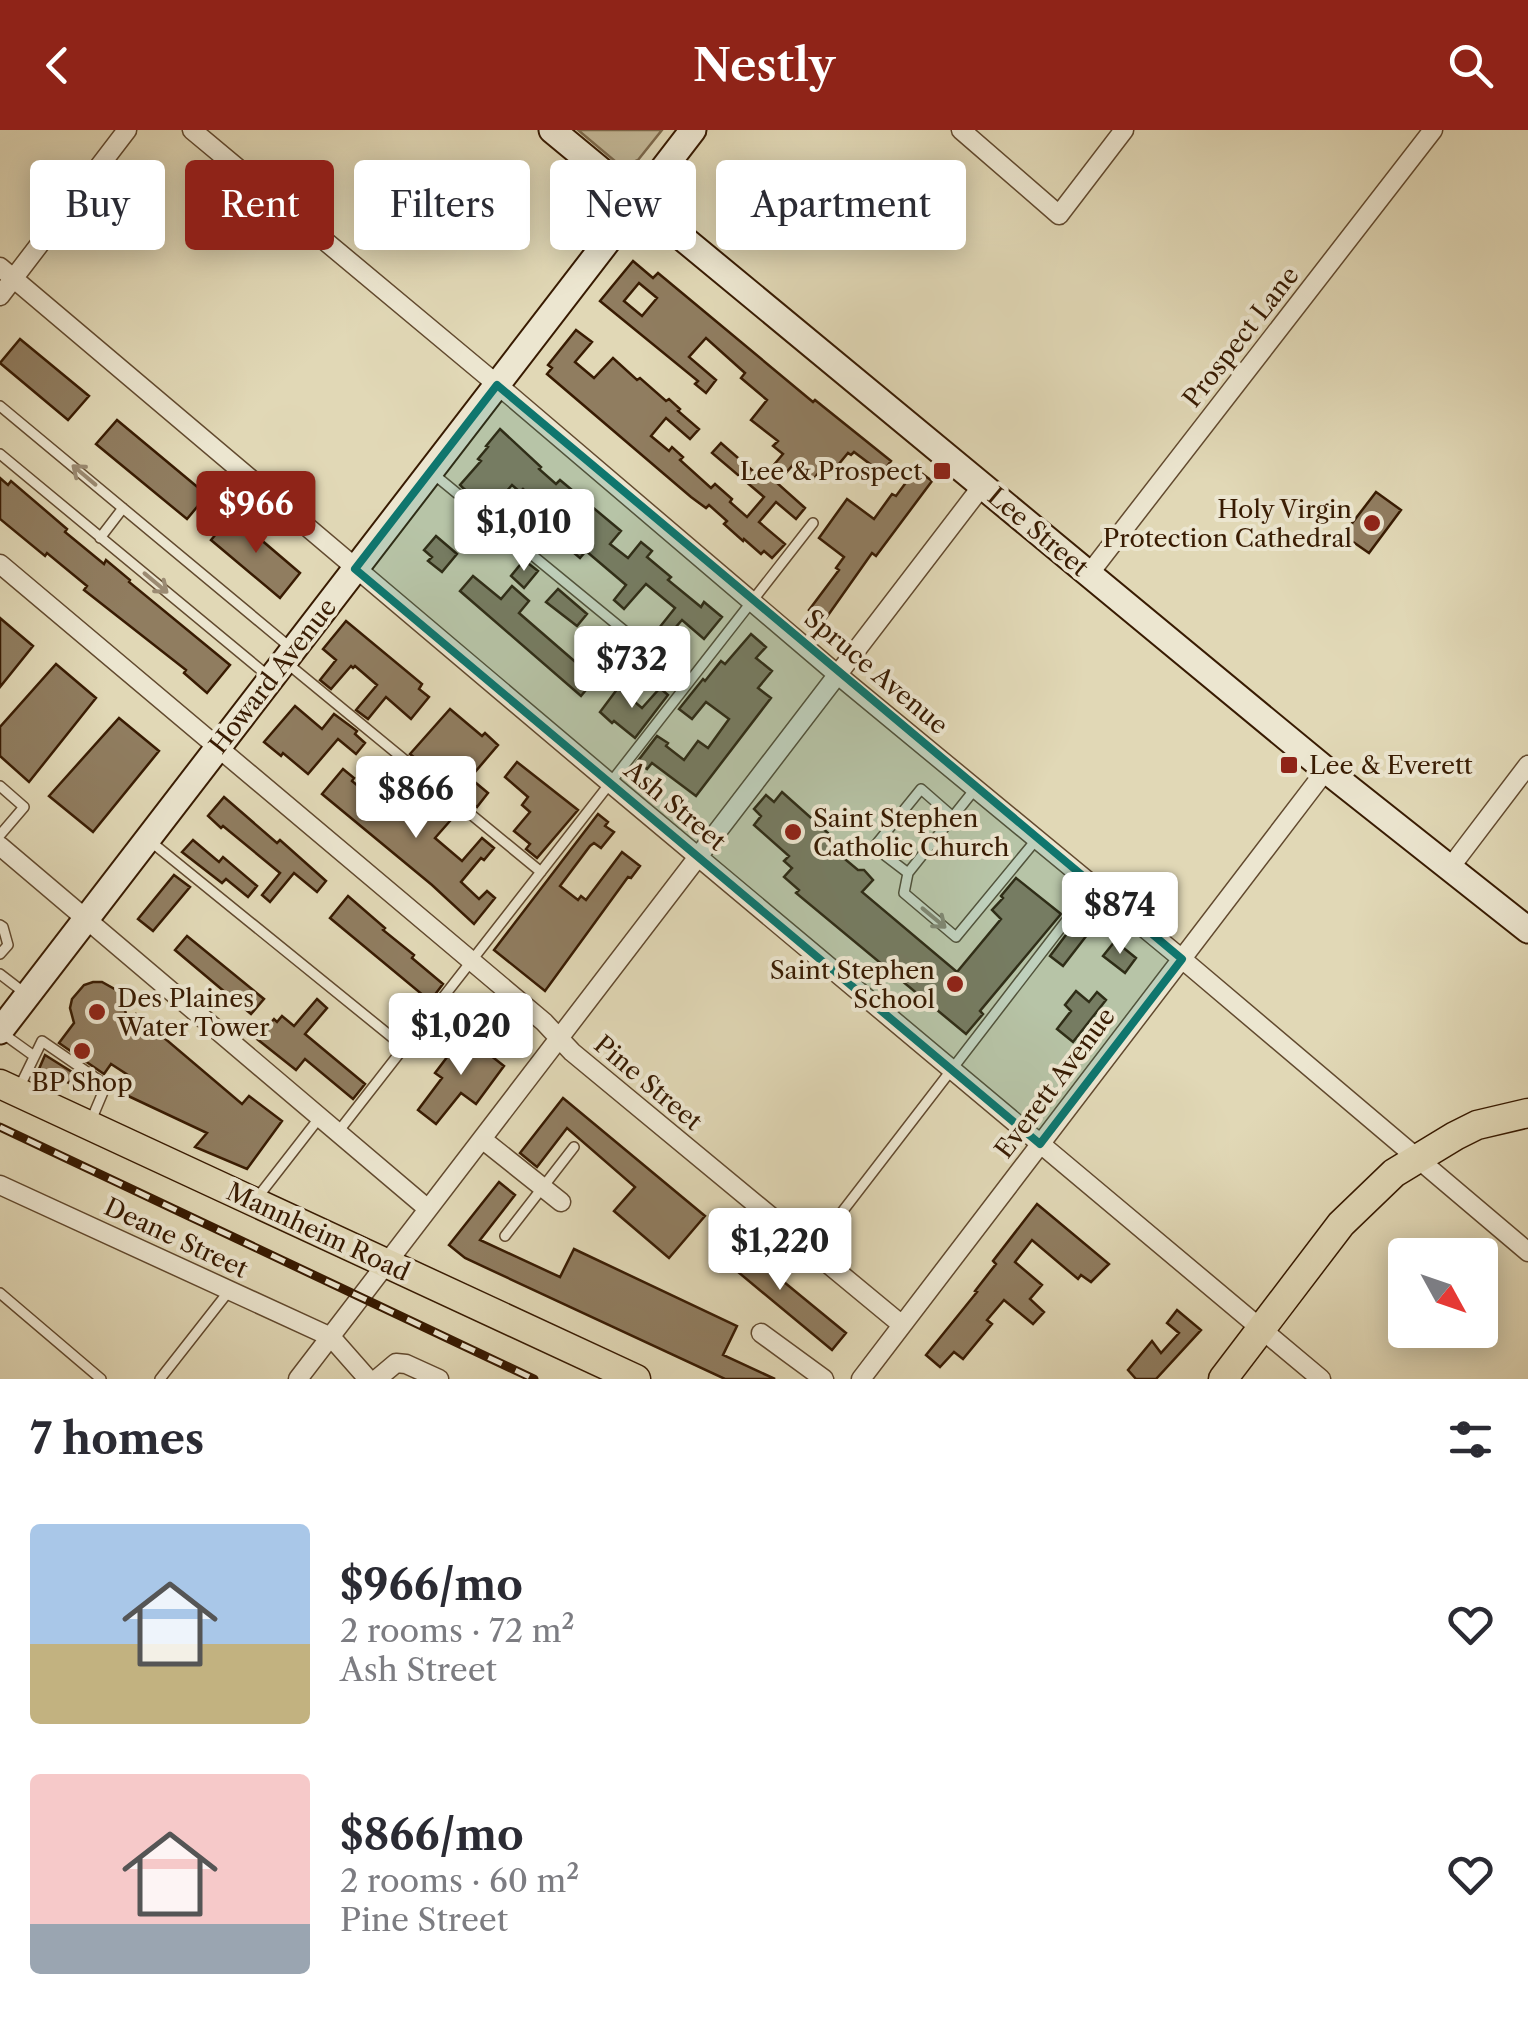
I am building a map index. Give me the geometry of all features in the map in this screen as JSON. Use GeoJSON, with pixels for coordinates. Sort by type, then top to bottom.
{"type":"FeatureCollection","features":[{"type":"Feature","properties":{"kind":"main road","name":"Lee Street"},"geometry":{"type":"LineString","coordinates":[[552,130],[589,160]]}},
{"type":"Feature","properties":{"kind":"main road","name":"Howard Avenue"},"geometry":{"type":"LineString","coordinates":[[670,160],[693,130]]}},
{"type":"Feature","properties":{"kind":"main road","name":"Lee Street"},"geometry":{"type":"LineString","coordinates":[[696,248],[1326,770],[1528,930]]}},
{"type":"Feature","properties":{"kind":"main road","name":"Howard Avenue"},"geometry":{"type":"LineString","coordinates":[[0,1031],[601,250]]}},
{"type":"Feature","properties":{"kind":"main road","name":"Mannheim Road"},"geometry":{"type":"LineString","coordinates":[[9,1088],[636,1379]]}},
{"type":"Feature","properties":{"kind":"main road"},"geometry":{"type":"LineString","coordinates":[[1223,1379],[1341,1224],[1394,1173],[1477,1124],[1528,1114]]}},
{"type":"Feature","properties":{"kind":"street"},"geometry":{"type":"LineString","coordinates":[[0,296],[7,273],[127,130]]}},
{"type":"Feature","properties":{"kind":"street","name":"Spruce Avenue"},"geometry":{"type":"LineString","coordinates":[[192,130],[1528,1252]]}},
{"type":"Feature","properties":{"kind":"street"},"geometry":{"type":"LineString","coordinates":[[961,130],[1059,216],[1124,130]]}},
{"type":"Feature","properties":{"kind":"street","name":"Prospect Lane"},"geometry":{"type":"LineString","coordinates":[[1088,574],[1433,130]]}},
{"type":"Feature","properties":{"kind":"street","name":"Ash Street"},"geometry":{"type":"LineString","coordinates":[[7,273],[1321,1379]]}},
{"type":"Feature","properties":{"kind":"street"},"geometry":{"type":"LineString","coordinates":[[298,1379],[982,486]]}},
{"type":"Feature","properties":{"kind":"street","name":"Pine Street"},"geometry":{"type":"LineString","coordinates":[[0,564],[544,1022],[572,1052],[902,1325]]}},
{"type":"Feature","properties":{"kind":"street"},"geometry":{"type":"LineString","coordinates":[[1449,869],[1528,765]]}},
{"type":"Feature","properties":{"kind":"street","name":"Everett Avenue"},"geometry":{"type":"LineString","coordinates":[[861,1379],[1326,770]]}},
{"type":"Feature","properties":{"kind":"street"},"geometry":{"type":"LineString","coordinates":[[0,846],[428,1209]]}},
{"type":"Feature","properties":{"kind":"street"},"geometry":{"type":"LineString","coordinates":[[482,1139],[561,1202]]}},
{"type":"Feature","properties":{"kind":"street","name":"Deane Street"},"geometry":{"type":"LineString","coordinates":[[0,1184],[330,1337]]}},
{"type":"Feature","properties":{"kind":"street"},"geometry":{"type":"LineString","coordinates":[[761,1333],[824,1379]]}},
{"type":"Feature","properties":{"kind":"street"},"geometry":{"type":"LineString","coordinates":[[330,1337],[368,1379]]}},
{"type":"Feature","properties":{"kind":"street"},"geometry":{"type":"LineString","coordinates":[[376,1379],[396,1363],[439,1379]]}},
{"type":"Feature","properties":{"kind":"lane"},"geometry":{"type":"LineString","coordinates":[[0,406],[123,508],[283,663]]}},
{"type":"Feature","properties":{"kind":"lane"},"geometry":{"type":"LineString","coordinates":[[0,454],[100,538],[283,663],[541,872]]}},
{"type":"Feature","properties":{"kind":"lane"},"geometry":{"type":"LineString","coordinates":[[430,472],[688,683]]}},
{"type":"Feature","properties":{"kind":"lane"},"geometry":{"type":"LineString","coordinates":[[100,538],[123,508]]}},
{"type":"Feature","properties":{"kind":"lane"},"geometry":{"type":"LineString","coordinates":[[338,1132],[813,523]]}},
{"type":"Feature","properties":{"kind":"lane"},"geometry":{"type":"LineString","coordinates":[[0,786],[24,807],[0,835]]}},
{"type":"Feature","properties":{"kind":"lane"},"geometry":{"type":"LineString","coordinates":[[908,873],[874,846],[920,789],[953,816]]}},
{"type":"Feature","properties":{"kind":"lane"},"geometry":{"type":"LineString","coordinates":[[976,789],[908,873],[904,893],[956,937],[1036,840]]}},
{"type":"Feature","properties":{"kind":"lane"},"geometry":{"type":"LineString","coordinates":[[148,839],[404,1047]]}},
{"type":"Feature","properties":{"kind":"lane"},"geometry":{"type":"LineString","coordinates":[[812,1251],[1092,886]]}},
{"type":"Feature","properties":{"kind":"lane"},"geometry":{"type":"LineString","coordinates":[[0,925],[8,944],[0,954]]}},
{"type":"Feature","properties":{"kind":"lane"},"geometry":{"type":"LineString","coordinates":[[0,974],[28,995]]}},
{"type":"Feature","properties":{"kind":"lane"},"geometry":{"type":"LineString","coordinates":[[0,1031],[34,1056]]}},
{"type":"Feature","properties":{"kind":"lane"},"geometry":{"type":"LineString","coordinates":[[9,1088],[42,1042],[106,1085],[89,1125]]}},
{"type":"Feature","properties":{"kind":"lane"},"geometry":{"type":"LineString","coordinates":[[254,1202],[320,1116]]}},
{"type":"Feature","properties":{"kind":"lane"},"geometry":{"type":"LineString","coordinates":[[505,1236],[574,1146]]}},
{"type":"Feature","properties":{"kind":"lane"},"geometry":{"type":"LineString","coordinates":[[160,1379],[230,1290]]}},
{"type":"Feature","properties":{"kind":"lane"},"geometry":{"type":"LineString","coordinates":[[0,1293],[101,1379]]}},
{"type":"Feature","properties":{"kind":"highlighted area"},"geometry":{"type":"Polygon","coordinates":[[[497,385],[1182,959],[1040,1144],[355,569],[497,385]]]}},
{"type":"Feature","properties":{"kind":"shaded area"},"geometry":{"type":"Polygon","coordinates":[[[578,130],[662,130],[638,160],[614,160],[578,130]]]}},
{"type":"Feature","properties":{"kind":"building"},"geometry":{"type":"Polygon","coordinates":[[[633,261],[653,278],[658,273],[813,402],[891,461],[882,473],[854,452],[848,453],[838,465],[830,459],[811,482],[792,466],[777,483],[805,508],[796,519],[776,502],[759,522],[785,544],[772,558],[764,551],[761,554],[724,524],[727,521],[709,505],[706,508],[691,497],[547,374],[552,368],[548,365],[576,330],[592,342],[575,362],[594,378],[613,358],[637,380],[640,378],[666,401],[669,399],[699,429],[690,439],[666,418],[651,436],[669,451],[672,447],[683,457],[680,460],[711,488],[715,484],[747,517],[764,497],[712,453],[721,443],[762,479],[783,454],[773,446],[778,441],[751,420],[767,400],[741,378],[745,373],[706,338],[689,357],[716,380],[706,393],[695,384],[698,381],[600,301],[633,261]],[[639,283],[624,301],[642,316],[657,298],[639,283]]]}},
{"type":"Feature","properties":{"kind":"building"},"geometry":{"type":"Polygon","coordinates":[[[20,339],[89,396],[68,420],[0,363],[20,339]]]}},
{"type":"Feature","properties":{"kind":"building"},"geometry":{"type":"Polygon","coordinates":[[[117,420],[207,495],[187,519],[96,444],[117,420]]]}},
{"type":"Feature","properties":{"kind":"building"},"geometry":{"type":"Polygon","coordinates":[[[500,429],[556,484],[560,480],[621,531],[610,544],[628,558],[641,542],[652,551],[647,557],[671,577],[668,580],[701,607],[704,602],[722,617],[704,639],[682,620],[668,636],[659,628],[675,608],[646,584],[624,609],[614,600],[626,585],[586,551],[580,558],[555,537],[544,551],[532,541],[550,519],[536,508],[540,504],[523,489],[520,492],[512,485],[490,510],[460,485],[481,461],[478,459],[500,429]]]}},
{"type":"Feature","properties":{"kind":"building"},"geometry":{"type":"Polygon","coordinates":[[[916,469],[932,481],[876,556],[872,553],[824,621],[809,610],[844,557],[819,538],[847,499],[874,519],[916,469]]]}},
{"type":"Feature","properties":{"kind":"building"},"geometry":{"type":"Polygon","coordinates":[[[0,478],[8,485],[11,481],[67,529],[65,532],[104,564],[106,560],[230,665],[207,693],[184,673],[186,670],[84,590],[87,586],[0,519],[0,478]]]}},
{"type":"Feature","properties":{"kind":"building","name":"Holy Virgin Protection Cathedral"},"geometry":{"type":"Polygon","coordinates":[[[1376,492],[1401,510],[1369,553],[1343,535],[1376,492]]]}},
{"type":"Feature","properties":{"kind":"building"},"geometry":{"type":"Polygon","coordinates":[[[232,515],[300,573],[280,598],[211,540],[232,515]]]}},
{"type":"Feature","properties":{"kind":"building"},"geometry":{"type":"Polygon","coordinates":[[[436,536],[457,554],[442,572],[428,561],[432,557],[424,550],[436,536]]]}},
{"type":"Feature","properties":{"kind":"building"},"geometry":{"type":"Polygon","coordinates":[[[524,560],[538,571],[524,588],[511,576],[524,560]]]}},
{"type":"Feature","properties":{"kind":"building"},"geometry":{"type":"Polygon","coordinates":[[[473,576],[501,599],[512,586],[529,601],[519,613],[595,679],[581,696],[460,591],[473,576]]]}},
{"type":"Feature","properties":{"kind":"building"},"geometry":{"type":"Polygon","coordinates":[[[558,589],[587,614],[577,626],[546,602],[558,589]]]}},
{"type":"Feature","properties":{"kind":"building"},"geometry":{"type":"Polygon","coordinates":[[[0,618],[33,646],[0,687],[0,618]]]}},
{"type":"Feature","properties":{"kind":"building"},"geometry":{"type":"Polygon","coordinates":[[[346,621],[422,684],[419,689],[429,697],[411,719],[386,697],[368,719],[356,710],[377,685],[355,666],[331,689],[320,680],[336,660],[323,649],[346,621]]]}},
{"type":"Feature","properties":{"kind":"building"},"geometry":{"type":"Polygon","coordinates":[[[658,631],[688,656],[680,666],[650,641],[658,631]]]}},
{"type":"Feature","properties":{"kind":"building"},"geometry":{"type":"Polygon","coordinates":[[[751,634],[766,647],[756,658],[772,671],[758,688],[771,698],[696,796],[652,763],[647,769],[637,762],[657,736],[684,760],[698,741],[708,748],[729,719],[706,702],[692,719],[679,709],[703,679],[721,661],[725,664],[751,634]]]}},
{"type":"Feature","properties":{"kind":"building"},"geometry":{"type":"Polygon","coordinates":[[[56,664],[96,698],[29,782],[0,756],[0,727],[56,664]]]}},
{"type":"Feature","properties":{"kind":"building"},"geometry":{"type":"Polygon","coordinates":[[[618,688],[642,708],[660,688],[668,695],[635,738],[600,712],[618,688]]]}},
{"type":"Feature","properties":{"kind":"building"},"geometry":{"type":"Polygon","coordinates":[[[295,706],[322,729],[334,714],[357,731],[355,734],[365,743],[356,754],[338,739],[308,774],[264,742],[295,706]]]}},
{"type":"Feature","properties":{"kind":"building"},"geometry":{"type":"Polygon","coordinates":[[[450,709],[498,745],[470,778],[488,793],[477,807],[410,754],[450,709]]]}},
{"type":"Feature","properties":{"kind":"building"},"geometry":{"type":"Polygon","coordinates":[[[119,718],[159,751],[93,832],[49,796],[119,718]]]}},
{"type":"Feature","properties":{"kind":"building"},"geometry":{"type":"Polygon","coordinates":[[[517,762],[578,810],[537,858],[526,849],[530,844],[514,831],[530,812],[522,805],[528,797],[505,777],[517,762]]]}},
{"type":"Feature","properties":{"kind":"building"},"geometry":{"type":"Polygon","coordinates":[[[343,769],[394,816],[399,810],[409,819],[431,792],[457,813],[435,838],[462,861],[482,838],[494,848],[461,882],[479,899],[487,891],[495,898],[474,924],[322,794],[343,769]]]}},
{"type":"Feature","properties":{"kind":"building"},"geometry":{"type":"Polygon","coordinates":[[[782,792],[828,833],[828,845],[873,880],[862,892],[957,972],[1001,919],[992,910],[1016,878],[1061,914],[980,1011],[983,1014],[966,1034],[796,893],[799,890],[784,877],[792,868],[784,861],[789,856],[754,825],[761,816],[754,809],[766,795],[774,802],[782,792]]]}},
{"type":"Feature","properties":{"kind":"building"},"geometry":{"type":"Polygon","coordinates":[[[224,797],[326,881],[317,892],[294,873],[270,902],[262,895],[280,873],[208,816],[224,797]]]}},
{"type":"Feature","properties":{"kind":"building"},"geometry":{"type":"Polygon","coordinates":[[[598,814],[614,832],[601,848],[594,843],[590,846],[560,886],[578,900],[581,896],[586,900],[622,852],[640,866],[545,991],[494,950],[598,814]]]}},
{"type":"Feature","properties":{"kind":"building"},"geometry":{"type":"Polygon","coordinates":[[[193,840],[219,862],[223,857],[257,886],[248,897],[226,879],[222,883],[182,852],[193,840]]]}},
{"type":"Feature","properties":{"kind":"building"},"geometry":{"type":"Polygon","coordinates":[[[174,875],[190,887],[153,931],[138,919],[174,875]]]}},
{"type":"Feature","properties":{"kind":"building"},"geometry":{"type":"Polygon","coordinates":[[[348,896],[443,984],[430,1001],[330,918],[348,896]]]}},
{"type":"Feature","properties":{"kind":"building"},"geometry":{"type":"Polygon","coordinates":[[[1081,915],[1094,926],[1063,966],[1050,956],[1081,915]]]}},
{"type":"Feature","properties":{"kind":"building"},"geometry":{"type":"Polygon","coordinates":[[[187,936],[264,999],[251,1014],[175,950],[187,936]]]}},
{"type":"Feature","properties":{"kind":"building"},"geometry":{"type":"Polygon","coordinates":[[[1115,941],[1136,958],[1125,973],[1103,956],[1115,941]]]}},
{"type":"Feature","properties":{"kind":"building"},"geometry":{"type":"Polygon","coordinates":[[[102,982],[118,991],[128,1025],[136,1014],[242,1104],[249,1096],[282,1121],[247,1169],[195,1147],[207,1133],[124,1094],[131,1077],[111,1064],[104,1074],[59,1043],[74,1023],[72,999],[84,985],[102,982]]]}},
{"type":"Feature","properties":{"kind":"building"},"geometry":{"type":"Polygon","coordinates":[[[1076,991],[1089,1002],[1097,992],[1106,1000],[1073,1042],[1057,1029],[1071,1011],[1065,1005],[1076,991]]]}},
{"type":"Feature","properties":{"kind":"building"},"geometry":{"type":"Polygon","coordinates":[[[317,999],[327,1008],[305,1034],[365,1084],[353,1099],[305,1059],[296,1070],[257,1039],[274,1019],[277,1022],[282,1016],[294,1026],[317,999]]]}},
{"type":"Feature","properties":{"kind":"building"},"geometry":{"type":"Polygon","coordinates":[[[456,1033],[504,1066],[476,1104],[461,1093],[436,1124],[418,1110],[442,1078],[435,1073],[454,1048],[448,1044],[456,1033]]]}},
{"type":"Feature","properties":{"kind":"building"},"geometry":{"type":"Polygon","coordinates":[[[45,1055],[88,1082],[84,1090],[39,1069],[45,1055]]]}},
{"type":"Feature","properties":{"kind":"building"},"geometry":{"type":"Polygon","coordinates":[[[563,1098],[705,1216],[669,1258],[614,1211],[635,1187],[567,1128],[537,1167],[520,1153],[563,1098]]]}},
{"type":"Feature","properties":{"kind":"building"},"geometry":{"type":"Polygon","coordinates":[[[499,1182],[515,1195],[480,1240],[560,1277],[574,1249],[737,1326],[723,1355],[775,1379],[725,1379],[465,1258],[449,1245],[499,1182]]]}},
{"type":"Feature","properties":{"kind":"building"},"geometry":{"type":"Polygon","coordinates":[[[1037,1204],[1109,1264],[1091,1282],[1081,1275],[1078,1279],[1032,1240],[1015,1262],[1042,1285],[1030,1299],[1044,1312],[1033,1324],[1004,1300],[987,1320],[992,1324],[963,1359],[954,1352],[940,1367],[926,1355],[977,1292],[996,1264],[993,1261],[1037,1204]]]}},
{"type":"Feature","properties":{"kind":"building"},"geometry":{"type":"Polygon","coordinates":[[[728,1236],[846,1333],[832,1350],[714,1252],[728,1236]]]}},
{"type":"Feature","properties":{"kind":"building"},"geometry":{"type":"Polygon","coordinates":[[[1177,1310],[1201,1330],[1156,1379],[1136,1379],[1128,1370],[1152,1341],[1161,1353],[1179,1333],[1167,1323],[1177,1310]]]}},
{"type":"Feature","properties":{"kind":"railway"},"geometry":{"type":"LineString","coordinates":[[0,1127],[534,1379]]}},
{"type":"Feature","properties":{"kind":"place","name":"Lee & Prospect"},"geometry":{"type":"Point","coordinates":[942,471]}},
{"type":"Feature","properties":{"kind":"place","name":"Holy Virgin Protection Cathedral"},"geometry":{"type":"Point","coordinates":[1372,523]}},
{"type":"Feature","properties":{"kind":"place","name":"Lee & Everett"},"geometry":{"type":"Point","coordinates":[1289,765]}},
{"type":"Feature","properties":{"kind":"place","name":"Saint Stephen Catholic Church"},"geometry":{"type":"Point","coordinates":[793,832]}},
{"type":"Feature","properties":{"kind":"place","name":"Saint Stephen School"},"geometry":{"type":"Point","coordinates":[955,984]}},
{"type":"Feature","properties":{"kind":"place","name":"Des Plaines Water Tower"},"geometry":{"type":"Point","coordinates":[97,1012]}},
{"type":"Feature","properties":{"kind":"place","name":"BP Shop"},"geometry":{"type":"Point","coordinates":[82,1051]}}]}
